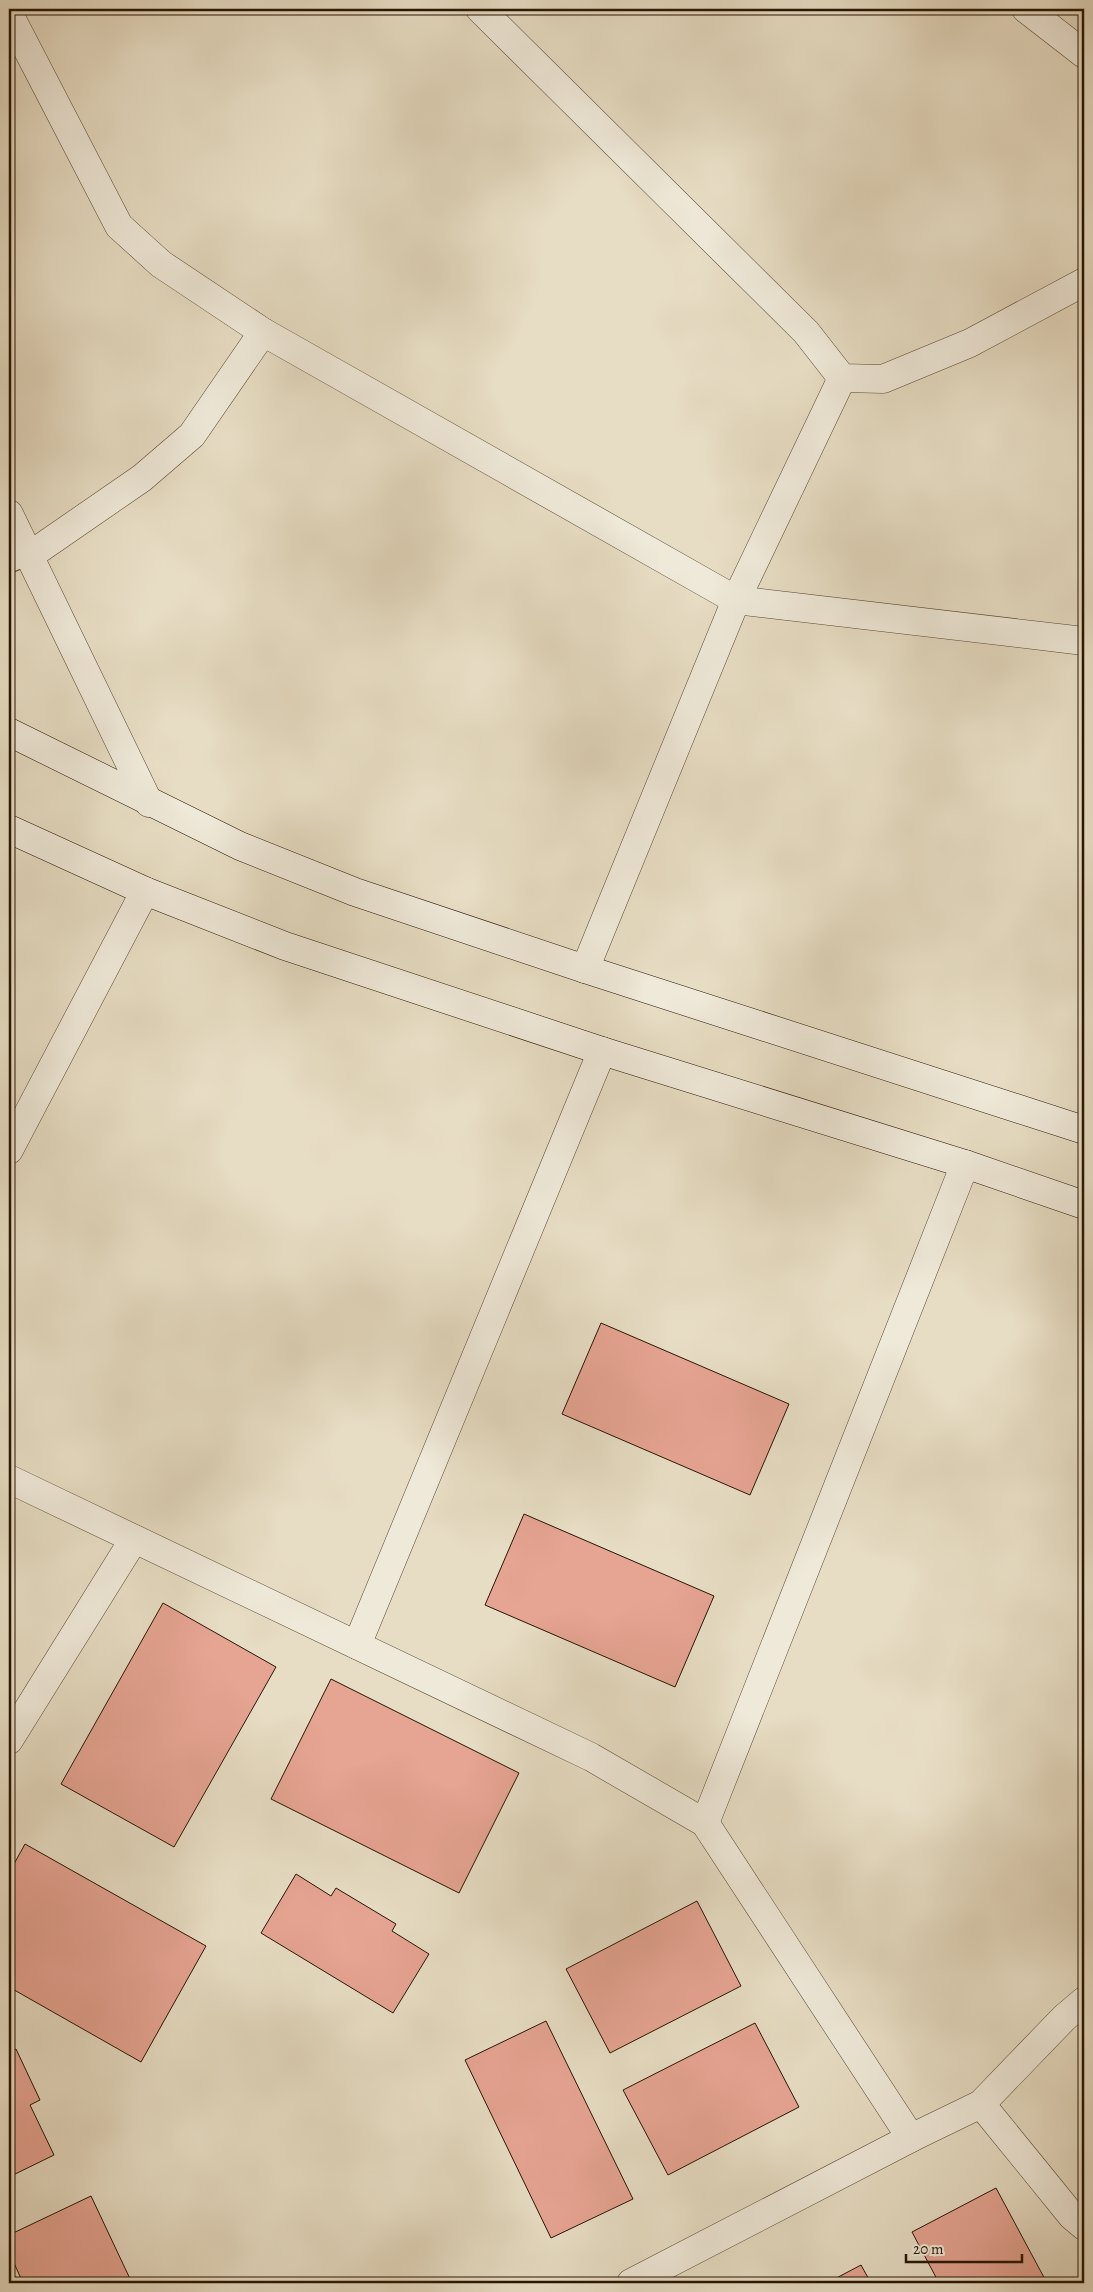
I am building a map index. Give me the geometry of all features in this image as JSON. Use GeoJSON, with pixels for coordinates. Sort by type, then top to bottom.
{"type":"FeatureCollection","features":[{"type":"Feature","properties":{"kind":"street"},"geometry":{"type":"LineString","coordinates":[[480,9],[806,332],[842,378]]}},
{"type":"Feature","properties":{"kind":"street"},"geometry":{"type":"LineString","coordinates":[[1026,9],[1084,54]]}},
{"type":"Feature","properties":{"kind":"street"},"geometry":{"type":"LineString","coordinates":[[9,14],[119,226],[161,264],[263,332],[736,600],[1084,641]]}},
{"type":"Feature","properties":{"kind":"street"},"geometry":{"type":"LineString","coordinates":[[842,378],[883,379],[970,343],[1084,282]]}},
{"type":"Feature","properties":{"kind":"street"},"geometry":{"type":"LineString","coordinates":[[19,561],[142,478],[192,435],[263,332]]}},
{"type":"Feature","properties":{"kind":"street"},"geometry":{"type":"LineString","coordinates":[[585,969],[736,600],[842,378]]}},
{"type":"Feature","properties":{"kind":"street"},"geometry":{"type":"LineString","coordinates":[[9,514],[19,561],[149,804]]}},
{"type":"Feature","properties":{"kind":"street"},"geometry":{"type":"LineString","coordinates":[[9,732],[149,804],[240,846],[355,892],[585,969],[1084,1130]]}},
{"type":"Feature","properties":{"kind":"street"},"geometry":{"type":"LineString","coordinates":[[9,829],[145,891],[285,946],[602,1051],[965,1164],[1084,1205]]}},
{"type":"Feature","properties":{"kind":"street"},"geometry":{"type":"LineString","coordinates":[[9,1150],[145,891]]}},
{"type":"Feature","properties":{"kind":"street"},"geometry":{"type":"LineString","coordinates":[[357,1645],[602,1051]]}},
{"type":"Feature","properties":{"kind":"street"},"geometry":{"type":"LineString","coordinates":[[705,1822],[965,1164]]}},
{"type":"Feature","properties":{"kind":"street"},"geometry":{"type":"LineString","coordinates":[[9,1479],[591,1758],[705,1822],[911,2138]]}},
{"type":"Feature","properties":{"kind":"street"},"geometry":{"type":"LineString","coordinates":[[9,1740],[134,1539]]}},
{"type":"Feature","properties":{"kind":"street"},"geometry":{"type":"LineString","coordinates":[[636,2282],[911,2138],[982,2104],[1064,2018],[1084,2001]]}},
{"type":"Feature","properties":{"kind":"street"},"geometry":{"type":"LineString","coordinates":[[982,2104],[1072,2216],[1084,2226]]}},
{"type":"Feature","properties":{"kind":"building"},"geometry":{"type":"Polygon","coordinates":[[[601,1323],[789,1404],[750,1495],[562,1414],[601,1323]]]}},
{"type":"Feature","properties":{"kind":"building"},"geometry":{"type":"Polygon","coordinates":[[[524,1514],[714,1596],[675,1687],[485,1605],[524,1514]]]}},
{"type":"Feature","properties":{"kind":"building"},"geometry":{"type":"Polygon","coordinates":[[[163,1603],[276,1667],[174,1847],[61,1784],[163,1603]]]}},
{"type":"Feature","properties":{"kind":"building"},"geometry":{"type":"Polygon","coordinates":[[[331,1679],[519,1773],[459,1893],[271,1799],[331,1679]]]}},
{"type":"Feature","properties":{"kind":"building"},"geometry":{"type":"Polygon","coordinates":[[[25,1844],[206,1946],[141,2062],[9,1987],[9,1873],[25,1844]]]}},
{"type":"Feature","properties":{"kind":"building"},"geometry":{"type":"Polygon","coordinates":[[[296,1874],[331,1896],[336,1888],[396,1924],[392,1931],[429,1954],[393,2013],[261,1933],[296,1874]]]}},
{"type":"Feature","properties":{"kind":"building"},"geometry":{"type":"Polygon","coordinates":[[[697,1901],[741,1986],[610,2053],[566,1969],[697,1901]]]}},
{"type":"Feature","properties":{"kind":"building"},"geometry":{"type":"Polygon","coordinates":[[[546,2021],[633,2199],[551,2238],[465,2060],[546,2021]]]}},
{"type":"Feature","properties":{"kind":"building"},"geometry":{"type":"Polygon","coordinates":[[[755,2023],[799,2107],[668,2175],[623,2090],[755,2023]]]}},
{"type":"Feature","properties":{"kind":"building"},"geometry":{"type":"Polygon","coordinates":[[[16,2049],[40,2100],[30,2105],[54,2155],[9,2177],[9,2052],[16,2049]]]}},
{"type":"Feature","properties":{"kind":"building"},"geometry":{"type":"Polygon","coordinates":[[[996,2188],[1047,2283],[939,2283],[912,2232],[996,2188]]]}},
{"type":"Feature","properties":{"kind":"building"},"geometry":{"type":"Polygon","coordinates":[[[91,2196],[132,2283],[23,2283],[9,2252],[9,2235],[91,2196]]]}},
{"type":"Feature","properties":{"kind":"building"},"geometry":{"type":"Polygon","coordinates":[[[861,2265],[871,2283],[827,2283],[861,2265]]]}}]}
